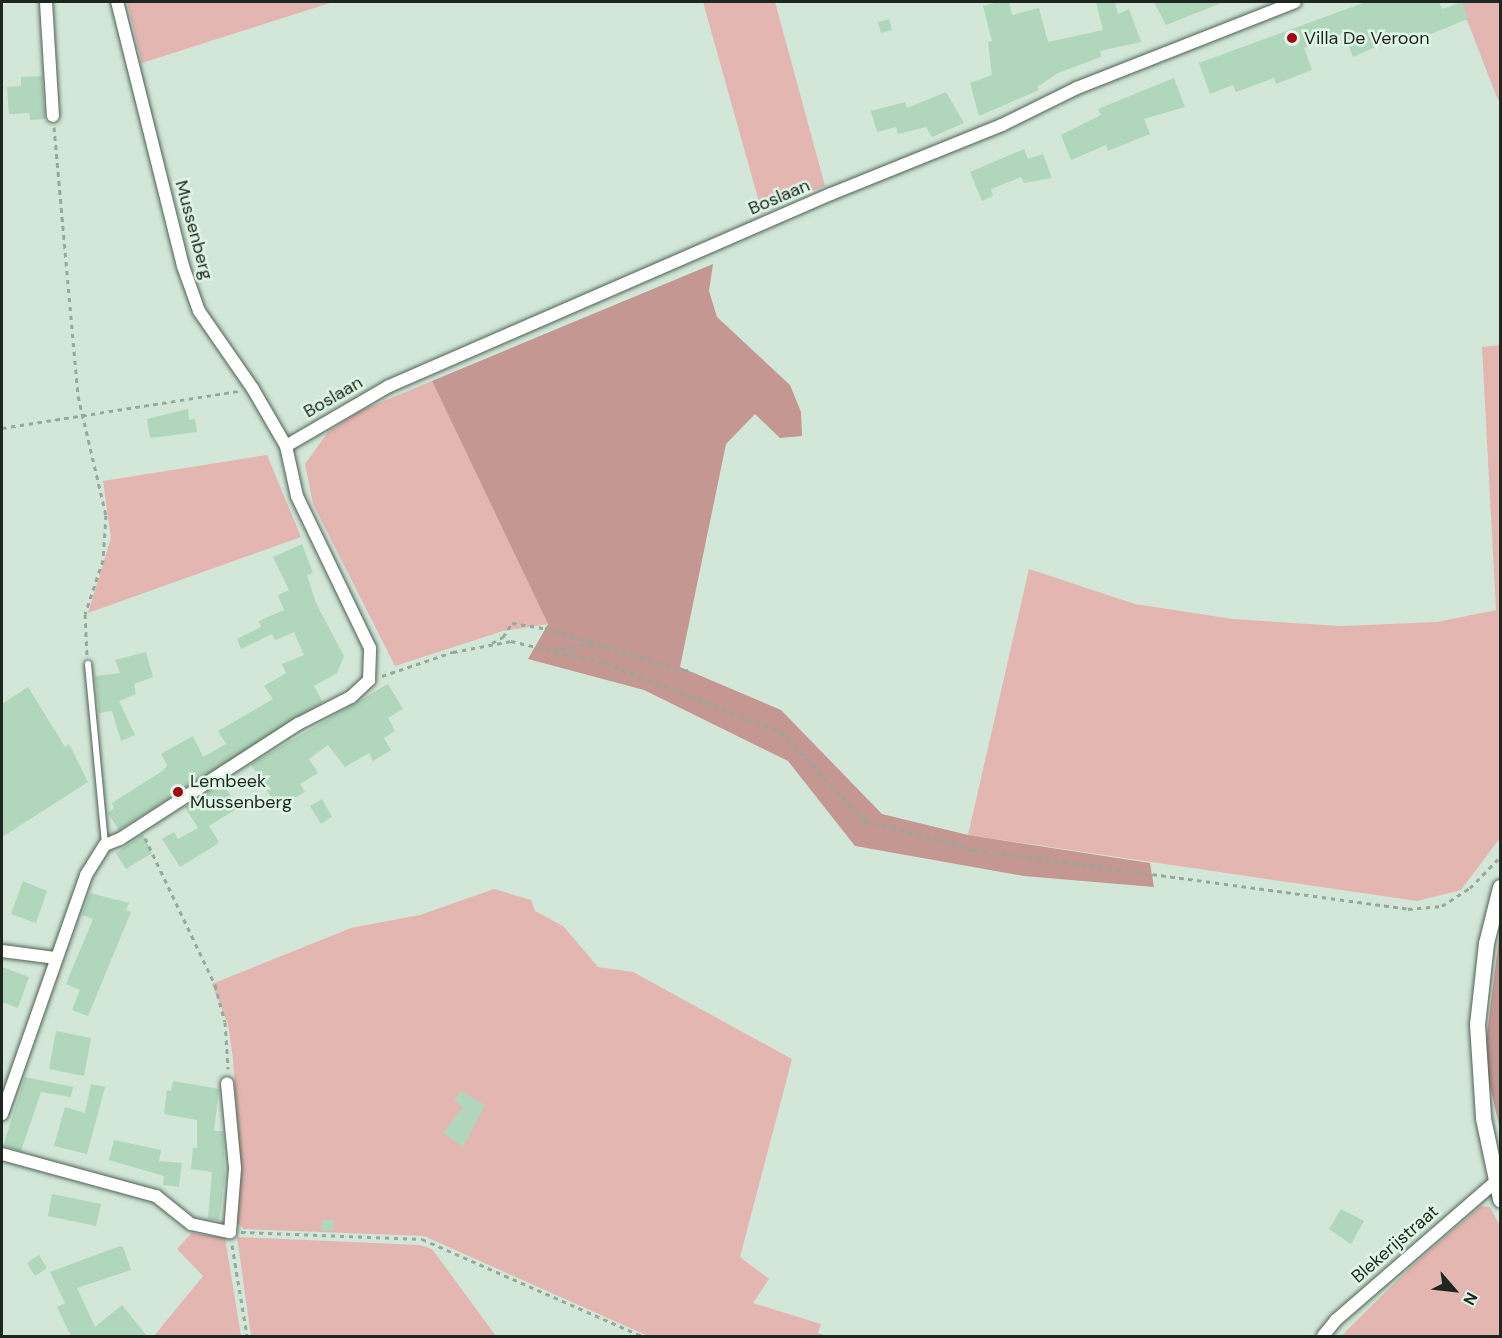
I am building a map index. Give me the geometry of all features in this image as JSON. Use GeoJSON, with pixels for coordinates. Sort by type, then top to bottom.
{"type":"FeatureCollection","features":[{"type":"Feature","properties":{"kind":"street"},"geometry":{"type":"LineString","coordinates":[[46,2],[53,116]]}},
{"type":"Feature","properties":{"kind":"street","name":"Mussenberg"},"geometry":{"type":"LineString","coordinates":[[117,2],[187,278],[199,311],[252,389],[286,446],[297,496],[370,648],[369,680]]}},
{"type":"Feature","properties":{"kind":"street","name":"Boslaan"},"geometry":{"type":"LineString","coordinates":[[286,446],[389,386],[831,194],[1002,125],[1077,88],[1295,2]]}},
{"type":"Feature","properties":{"kind":"street"},"geometry":{"type":"LineString","coordinates":[[2,1114],[86,875],[105,845],[140,826],[298,724],[351,697],[369,680]]}},
{"type":"Feature","properties":{"kind":"street"},"geometry":{"type":"LineString","coordinates":[[1500,887],[1486,944],[1477,1023],[1483,1118],[1494,1184],[1500,1199]]}},
{"type":"Feature","properties":{"kind":"street"},"geometry":{"type":"LineString","coordinates":[[2,951],[55,958]]}},
{"type":"Feature","properties":{"kind":"street"},"geometry":{"type":"LineString","coordinates":[[2,1154],[156,1196],[191,1224],[230,1232],[235,1168],[227,1083]]}},
{"type":"Feature","properties":{"kind":"street","name":"Blekerijstraat"},"geometry":{"type":"LineString","coordinates":[[1323,1336],[1344,1312],[1494,1184]]}},
{"type":"Feature","properties":{"kind":"lane"},"geometry":{"type":"LineString","coordinates":[[88,664],[105,845]]}},
{"type":"Feature","properties":{"kind":"path"},"geometry":{"type":"LineString","coordinates":[[53,116],[83,416],[99,481],[107,537],[85,614],[88,664]]}},
{"type":"Feature","properties":{"kind":"path"},"geometry":{"type":"LineString","coordinates":[[2,428],[252,389]]}},
{"type":"Feature","properties":{"kind":"path"},"geometry":{"type":"LineString","coordinates":[[488,645],[503,637],[512,623],[597,643],[684,671],[693,669]]}},
{"type":"Feature","properties":{"kind":"path"},"geometry":{"type":"LineString","coordinates":[[369,680],[453,652],[511,641],[605,663],[781,732],[865,822],[974,850],[1408,909],[1442,906],[1470,888],[1500,857]]}},
{"type":"Feature","properties":{"kind":"path"},"geometry":{"type":"LineString","coordinates":[[551,650],[574,644],[597,643]]}},
{"type":"Feature","properties":{"kind":"path"},"geometry":{"type":"LineString","coordinates":[[140,826],[215,985],[225,1022],[227,1083]]}},
{"type":"Feature","properties":{"kind":"path"},"geometry":{"type":"LineString","coordinates":[[247,1336],[230,1232],[422,1239],[642,1336]]}},
{"type":"Feature","properties":{"kind":"shaded area"},"geometry":{"type":"Polygon","coordinates":[[[127,2],[333,2],[142,63],[127,2]]]}},
{"type":"Feature","properties":{"kind":"shaded area"},"geometry":{"type":"Polygon","coordinates":[[[703,2],[775,2],[825,186],[761,209],[703,2]]]}},
{"type":"Feature","properties":{"kind":"shaded area"},"geometry":{"type":"Polygon","coordinates":[[[1460,2],[1500,2],[1500,99],[1498,100],[1460,2]]]}},
{"type":"Feature","properties":{"kind":"shaded area"},"geometry":{"type":"Polygon","coordinates":[[[713,264],[709,291],[717,317],[790,385],[801,412],[802,436],[780,438],[755,414],[726,444],[680,667],[781,710],[882,814],[968,835],[1150,863],[1154,887],[1024,876],[855,846],[788,761],[644,690],[528,659],[548,624],[432,381],[713,264]]]}},
{"type":"Feature","properties":{"kind":"shaded area"},"geometry":{"type":"Polygon","coordinates":[[[1500,345],[1500,838],[1461,890],[1417,901],[968,835],[1029,569],[1135,604],[1233,619],[1341,626],[1437,622],[1496,610],[1482,347],[1500,345]]]}},
{"type":"Feature","properties":{"kind":"shaded area"},"geometry":{"type":"Polygon","coordinates":[[[432,381],[548,624],[503,631],[395,666],[313,504],[305,464],[328,432],[360,411],[432,381]]]}},
{"type":"Feature","properties":{"kind":"shaded area"},"geometry":{"type":"Polygon","coordinates":[[[267,455],[301,537],[88,613],[111,538],[103,481],[267,455]]]}},
{"type":"Feature","properties":{"kind":"shaded area"},"geometry":{"type":"Polygon","coordinates":[[[494,889],[531,900],[535,911],[563,926],[598,967],[633,972],[792,1059],[740,1257],[769,1279],[753,1303],[821,1324],[818,1333],[828,1336],[648,1336],[424,1236],[244,1229],[236,1222],[241,1177],[233,1059],[228,1024],[212,984],[351,928],[420,915],[494,889]]]}},
{"type":"Feature","properties":{"kind":"shaded area"},"geometry":{"type":"Polygon","coordinates":[[[1500,929],[1500,1130],[1484,1059],[1500,929]]]}},
{"type":"Feature","properties":{"kind":"shaded area"},"geometry":{"type":"Polygon","coordinates":[[[1481,1206],[1490,1207],[1500,1226],[1500,1336],[1341,1336],[1412,1266],[1481,1206]]]}},
{"type":"Feature","properties":{"kind":"shaded area"},"geometry":{"type":"Polygon","coordinates":[[[192,1233],[225,1238],[241,1336],[154,1336],[203,1276],[177,1249],[192,1233]]]}},
{"type":"Feature","properties":{"kind":"shaded area"},"geometry":{"type":"Polygon","coordinates":[[[237,1237],[420,1245],[432,1249],[496,1336],[251,1336],[237,1237]]]}},
{"type":"Feature","properties":{"kind":"building"},"geometry":{"type":"Polygon","coordinates":[[[1009,2],[1012,15],[1039,8],[1048,42],[1103,30],[1096,2],[1115,2],[1118,14],[1129,9],[1141,42],[1100,51],[1101,57],[1058,73],[1037,87],[1039,90],[979,116],[970,83],[992,75],[988,42],[992,41],[983,6],[1009,2]]]}},
{"type":"Feature","properties":{"kind":"building"},"geometry":{"type":"Polygon","coordinates":[[[1154,2],[1224,2],[1166,25],[1154,2]]]}},
{"type":"Feature","properties":{"kind":"building"},"geometry":{"type":"Polygon","coordinates":[[[1366,2],[1439,2],[1442,9],[1462,2],[1468,19],[1416,40],[1415,35],[1400,40],[1398,37],[1353,57],[1344,33],[1304,48],[1312,70],[1276,84],[1274,78],[1236,92],[1233,85],[1210,94],[1199,63],[1366,2]]]}},
{"type":"Feature","properties":{"kind":"building"},"geometry":{"type":"Polygon","coordinates":[[[889,19],[892,30],[881,33],[878,22],[889,19]]]}},
{"type":"Feature","properties":{"kind":"building"},"geometry":{"type":"Polygon","coordinates":[[[42,76],[45,119],[30,120],[29,113],[9,114],[7,87],[21,86],[21,77],[42,76]]]}},
{"type":"Feature","properties":{"kind":"building"},"geometry":{"type":"Polygon","coordinates":[[[1174,78],[1185,107],[1144,119],[1150,134],[1108,151],[1106,145],[1071,160],[1061,135],[1101,115],[1098,109],[1174,78]]]}},
{"type":"Feature","properties":{"kind":"building"},"geometry":{"type":"Polygon","coordinates":[[[946,92],[964,123],[932,137],[926,127],[898,134],[896,127],[877,132],[871,111],[905,102],[907,108],[946,92]]]}},
{"type":"Feature","properties":{"kind":"building"},"geometry":{"type":"Polygon","coordinates":[[[1024,149],[1028,159],[1043,154],[1052,178],[1024,183],[1021,177],[991,189],[993,196],[982,201],[970,172],[1024,149]]]}},
{"type":"Feature","properties":{"kind":"building"},"geometry":{"type":"Polygon","coordinates":[[[188,409],[189,420],[195,419],[197,432],[150,438],[147,419],[188,409]]]}},
{"type":"Feature","properties":{"kind":"building"},"geometry":{"type":"Polygon","coordinates":[[[302,544],[313,573],[307,575],[316,603],[344,656],[337,673],[314,686],[323,702],[119,830],[108,813],[114,808],[112,803],[164,770],[167,765],[161,754],[193,736],[203,757],[226,744],[218,731],[273,699],[264,686],[286,673],[282,664],[304,655],[294,632],[275,640],[272,634],[241,649],[237,639],[261,627],[259,621],[284,610],[278,595],[289,590],[273,557],[302,544]]]}},
{"type":"Feature","properties":{"kind":"building"},"geometry":{"type":"Polygon","coordinates":[[[146,652],[153,677],[134,684],[136,694],[119,701],[135,735],[121,741],[112,711],[99,713],[95,676],[120,673],[115,660],[146,652]]]}},
{"type":"Feature","properties":{"kind":"building"},"geometry":{"type":"Polygon","coordinates":[[[388,684],[403,709],[388,718],[395,731],[384,738],[391,750],[373,761],[369,753],[345,767],[328,745],[309,759],[318,773],[300,784],[305,792],[277,807],[251,764],[388,684]]]}},
{"type":"Feature","properties":{"kind":"building"},"geometry":{"type":"Polygon","coordinates":[[[28,687],[65,747],[69,744],[88,782],[2,837],[2,704],[28,687]]]}},
{"type":"Feature","properties":{"kind":"building"},"geometry":{"type":"Polygon","coordinates":[[[223,783],[238,808],[209,826],[219,842],[180,867],[162,839],[174,832],[178,839],[198,828],[185,807],[223,783]]]}},
{"type":"Feature","properties":{"kind":"building"},"geometry":{"type":"Polygon","coordinates":[[[322,799],[332,817],[321,824],[310,806],[322,799]]]}},
{"type":"Feature","properties":{"kind":"building"},"geometry":{"type":"Polygon","coordinates":[[[143,834],[152,853],[126,869],[116,853],[143,834]]]}},
{"type":"Feature","properties":{"kind":"building"},"geometry":{"type":"Polygon","coordinates":[[[23,881],[47,891],[36,923],[11,914],[23,881]]]}},
{"type":"Feature","properties":{"kind":"building"},"geometry":{"type":"Polygon","coordinates":[[[90,893],[129,903],[126,910],[131,912],[88,1016],[72,1010],[80,990],[66,984],[93,919],[82,915],[90,893]]]}},
{"type":"Feature","properties":{"kind":"building"},"geometry":{"type":"Polygon","coordinates":[[[2,967],[29,977],[18,1008],[2,1002],[2,967]]]}},
{"type":"Feature","properties":{"kind":"building"},"geometry":{"type":"Polygon","coordinates":[[[56,1031],[91,1038],[84,1076],[49,1069],[56,1031]]]}},
{"type":"Feature","properties":{"kind":"building"},"geometry":{"type":"Polygon","coordinates":[[[25,1077],[73,1087],[71,1097],[41,1092],[21,1151],[3,1146],[25,1077]]]}},
{"type":"Feature","properties":{"kind":"building"},"geometry":{"type":"Polygon","coordinates":[[[173,1081],[219,1089],[214,1131],[223,1131],[225,1176],[219,1221],[208,1219],[212,1172],[191,1169],[193,1148],[197,1148],[197,1120],[164,1114],[167,1090],[171,1091],[173,1081]]]}},
{"type":"Feature","properties":{"kind":"building"},"geometry":{"type":"Polygon","coordinates":[[[91,1084],[105,1087],[87,1154],[54,1146],[65,1107],[85,1113],[91,1084]]]}},
{"type":"Feature","properties":{"kind":"building"},"geometry":{"type":"Polygon","coordinates":[[[461,1091],[485,1105],[463,1147],[443,1133],[463,1107],[454,1100],[461,1091]]]}},
{"type":"Feature","properties":{"kind":"building"},"geometry":{"type":"Polygon","coordinates":[[[114,1140],[161,1150],[159,1161],[182,1163],[179,1187],[163,1185],[164,1176],[109,1160],[114,1140]]]}},
{"type":"Feature","properties":{"kind":"building"},"geometry":{"type":"Polygon","coordinates":[[[52,1194],[101,1204],[96,1226],[48,1216],[52,1194]]]}},
{"type":"Feature","properties":{"kind":"building"},"geometry":{"type":"Polygon","coordinates":[[[1341,1209],[1364,1221],[1351,1244],[1329,1229],[1341,1209]]]}},
{"type":"Feature","properties":{"kind":"building"},"geometry":{"type":"Polygon","coordinates":[[[322,1220],[334,1220],[333,1231],[321,1231],[322,1220]]]}},
{"type":"Feature","properties":{"kind":"building"},"geometry":{"type":"Polygon","coordinates":[[[120,1246],[123,1247],[131,1270],[77,1288],[95,1327],[122,1305],[147,1336],[71,1336],[57,1307],[65,1303],[50,1272],[120,1246]]]}},
{"type":"Feature","properties":{"kind":"building"},"geometry":{"type":"Polygon","coordinates":[[[39,1255],[47,1268],[35,1276],[27,1263],[39,1255]]]}},
{"type":"Feature","properties":{"kind":"place","name":"Villa De Veroon"},"geometry":{"type":"Point","coordinates":[1292,38]}},
{"type":"Feature","properties":{"kind":"place","name":"Lembeek Mussenberg"},"geometry":{"type":"Point","coordinates":[178,792]}}]}
